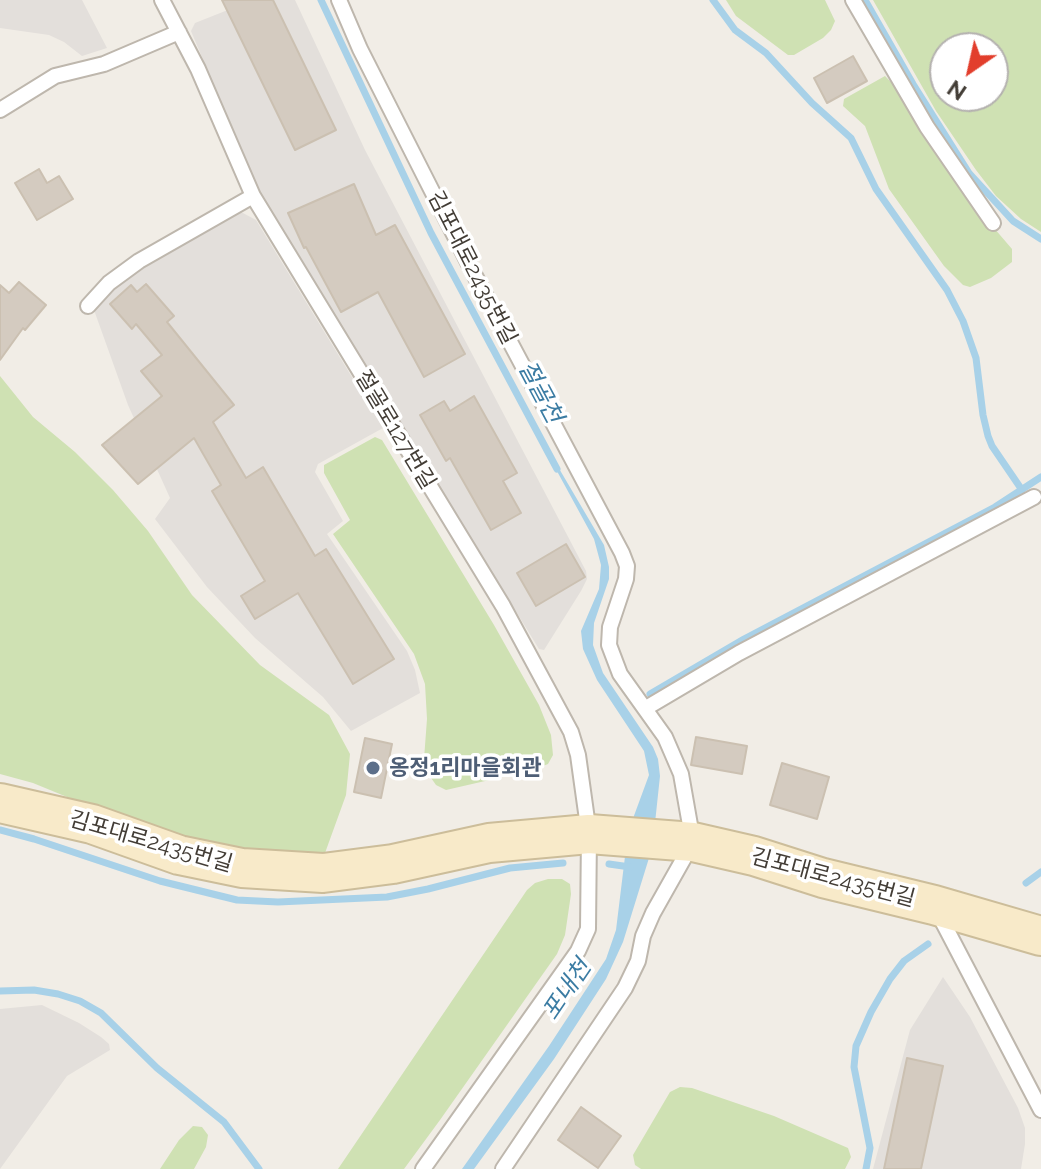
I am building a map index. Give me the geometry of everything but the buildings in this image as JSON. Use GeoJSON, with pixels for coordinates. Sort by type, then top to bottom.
{"type":"FeatureCollection","features":[{"type":"Feature","properties":{"kind":"street","name":"김포대로2435번길"},"geometry":{"type":"LineString","coordinates":[[0,803],[92,824],[179,855],[242,868],[323,873],[393,864],[489,843],[598,836],[681,841],[934,905]]}},
{"type":"Feature","properties":{"kind":"street"},"geometry":{"type":"LineString","coordinates":[[934,905],[1041,936]]}},
{"type":"Feature","properties":{"kind":"lane","name":"절골로127번길"},"geometry":{"type":"LineString","coordinates":[[162,0],[198,69],[253,196],[503,606],[571,732],[598,836]]}},
{"type":"Feature","properties":{"kind":"lane","name":"김포대로2435번길"},"geometry":{"type":"LineString","coordinates":[[339,0],[360,49],[467,260],[622,553],[627,566],[626,579],[610,627],[609,645],[620,674],[665,737],[681,774],[681,841]]}},
{"type":"Feature","properties":{"kind":"lane"},"geometry":{"type":"LineString","coordinates":[[853,0],[927,127],[993,223]]}},
{"type":"Feature","properties":{"kind":"lane"},"geometry":{"type":"LineString","coordinates":[[0,110],[55,76],[104,64],[179,32]]}},
{"type":"Feature","properties":{"kind":"lane"},"geometry":{"type":"LineString","coordinates":[[88,306],[109,283],[139,261],[253,196]]}},
{"type":"Feature","properties":{"kind":"lane"},"geometry":{"type":"LineString","coordinates":[[646,708],[739,653],[1034,497]]}},
{"type":"Feature","properties":{"kind":"lane"},"geometry":{"type":"LineString","coordinates":[[423,1169],[578,951],[588,929],[598,836]]}},
{"type":"Feature","properties":{"kind":"lane"},"geometry":{"type":"LineString","coordinates":[[503,1169],[625,988],[638,961],[643,936],[681,841]]}},
{"type":"Feature","properties":{"kind":"lane","name":"김포대로2435번길"},"geometry":{"type":"LineString","coordinates":[[934,905],[1041,1110]]}},
{"type":"Feature","properties":{"kind":"shaded area"},"geometry":{"type":"Polygon","coordinates":[[[0,0],[82,0],[107,48],[82,56],[49,35],[0,28],[0,0]]]}},
{"type":"Feature","properties":{"kind":"shaded area"},"geometry":{"type":"Polygon","coordinates":[[[253,0],[295,0],[365,150],[586,571],[587,579],[581,591],[544,650],[539,649],[258,190],[191,31],[195,23],[253,0]]]}},
{"type":"Feature","properties":{"kind":"shaded area"},"geometry":{"type":"Polygon","coordinates":[[[241,212],[256,220],[383,428],[318,464],[315,472],[343,521],[327,534],[407,651],[420,693],[351,731],[323,697],[255,638],[207,587],[155,519],[170,498],[128,405],[94,310],[110,292],[142,268],[241,212]]]}},
{"type":"Feature","properties":{"kind":"shaded area"},"geometry":{"type":"Polygon","coordinates":[[[943,977],[970,1017],[1018,1108],[1025,1128],[1021,1169],[873,1169],[910,1030],[943,977]]]}},
{"type":"Feature","properties":{"kind":"shaded area"},"geometry":{"type":"Polygon","coordinates":[[[42,1005],[101,1037],[109,1044],[110,1050],[67,1076],[0,1169],[0,1009],[42,1005]]]}},
{"type":"Feature","properties":{"kind":"green space"},"geometry":{"type":"Polygon","coordinates":[[[726,0],[825,0],[835,21],[823,38],[794,55],[788,55],[736,16],[726,0]]]}},
{"type":"Feature","properties":{"kind":"green space"},"geometry":{"type":"Polygon","coordinates":[[[873,0],[1041,0],[1041,232],[996,196],[937,112],[1009,112],[1009,32],[929,32],[929,99],[873,0]]]}},
{"type":"Feature","properties":{"kind":"green space"},"geometry":{"type":"Polygon","coordinates":[[[885,76],[894,85],[964,193],[1012,249],[1012,262],[991,278],[970,287],[963,285],[944,266],[889,189],[865,126],[843,106],[844,99],[885,76]]]}},
{"type":"Feature","properties":{"kind":"green space"},"geometry":{"type":"Polygon","coordinates":[[[0,376],[33,417],[75,452],[113,490],[148,531],[192,595],[260,665],[329,715],[350,754],[346,795],[325,853],[308,857],[213,849],[106,813],[33,783],[0,774],[0,376]]]}},
{"type":"Feature","properties":{"kind":"green space"},"geometry":{"type":"Polygon","coordinates":[[[375,437],[382,440],[539,705],[551,735],[553,755],[548,764],[446,790],[436,785],[429,775],[424,759],[427,719],[425,684],[414,654],[333,534],[350,520],[324,473],[324,465],[375,437]]]}},
{"type":"Feature","properties":{"kind":"green space"},"geometry":{"type":"Polygon","coordinates":[[[562,879],[570,884],[565,935],[557,954],[440,1120],[404,1169],[338,1169],[527,890],[535,883],[562,879]]]}},
{"type":"Feature","properties":{"kind":"green space"},"geometry":{"type":"Polygon","coordinates":[[[680,1087],[692,1088],[774,1116],[848,1148],[851,1157],[845,1169],[641,1169],[635,1165],[633,1155],[670,1092],[680,1087]]]}},
{"type":"Feature","properties":{"kind":"green space"},"geometry":{"type":"Polygon","coordinates":[[[193,1126],[202,1127],[208,1135],[206,1147],[194,1169],[160,1169],[179,1140],[193,1126]]]}},
{"type":"Feature","properties":{"kind":"water"},"geometry":{"type":"Polygon","coordinates":[[[554,460],[604,545],[609,579],[594,623],[593,645],[603,673],[658,759],[660,776],[655,823],[649,858],[623,942],[606,979],[554,1059],[474,1169],[462,1169],[606,959],[616,930],[628,832],[649,775],[644,751],[597,680],[583,649],[581,631],[599,589],[601,565],[594,539],[552,462],[554,460]]]}},
{"type":"Feature","properties":{"kind":"waterway","name":"절골천"},"geometry":{"type":"LineString","coordinates":[[321,0],[431,233],[557,469]]}},
{"type":"Feature","properties":{"kind":"waterway"},"geometry":{"type":"LineString","coordinates":[[713,0],[735,30],[766,53],[812,103],[851,138],[876,189],[947,290],[963,321],[976,358],[988,436],[1022,490]]}},
{"type":"Feature","properties":{"kind":"waterway"},"geometry":{"type":"LineString","coordinates":[[865,0],[969,173],[1013,221],[1041,239]]}},
{"type":"Feature","properties":{"kind":"waterway"},"geometry":{"type":"LineString","coordinates":[[650,694],[744,639],[995,507],[1041,477]]}},
{"type":"Feature","properties":{"kind":"waterway"},"geometry":{"type":"LineString","coordinates":[[0,830],[160,881],[237,900],[278,902],[387,897],[510,868],[563,863]]}},
{"type":"Feature","properties":{"kind":"waterway"},"geometry":{"type":"LineString","coordinates":[[609,864],[630,867]]}},
{"type":"Feature","properties":{"kind":"waterway"},"geometry":{"type":"LineString","coordinates":[[1026,883],[1041,872]]}},
{"type":"Feature","properties":{"kind":"waterway"},"geometry":{"type":"LineString","coordinates":[[866,1169],[870,1148],[854,1067],[856,1046],[890,979],[904,961],[928,944]]}},
{"type":"Feature","properties":{"kind":"waterway"},"geometry":{"type":"LineString","coordinates":[[0,991],[34,990],[58,994],[80,1001],[101,1013],[157,1068],[224,1122],[259,1169]]}},
{"type":"Feature","properties":{"kind":"place","name":"옹정1리마을회관"},"geometry":{"type":"Point","coordinates":[373,768]}},
{"type":"Feature","properties":{"kind":"water label","name":"포내천"},"geometry":{"type":"Point","coordinates":[567,990]}}]}
